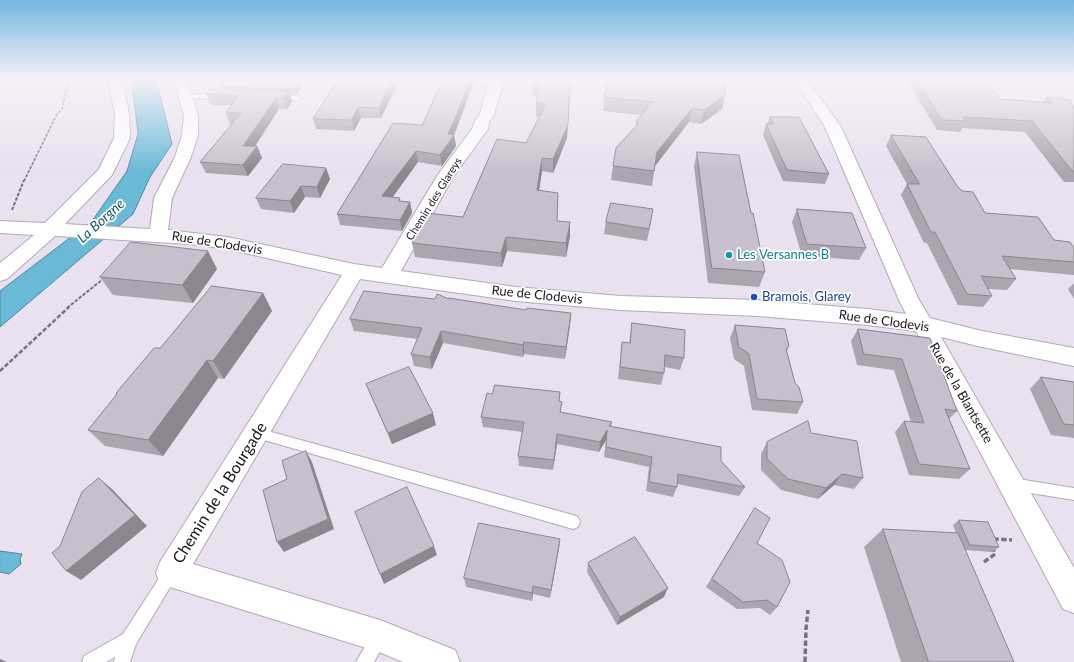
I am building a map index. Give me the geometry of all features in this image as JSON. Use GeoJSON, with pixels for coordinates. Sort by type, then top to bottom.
{"type":"FeatureCollection","features":[{"type":"Feature","properties":{"kind":"street"},"geometry":{"type":"LineString","coordinates":[[0,274],[54,229],[106,171],[122,138],[121,110]]}},
{"type":"Feature","properties":{"kind":"street"},"geometry":{"type":"LineString","coordinates":[[158,235],[164,197],[186,151],[191,136],[192,117],[190,110]]}},
{"type":"Feature","properties":{"kind":"street","name":"Chemin des Glareys"},"geometry":{"type":"LineString","coordinates":[[388,276],[445,176],[480,129],[482,121],[487,115],[489,110]]}},
{"type":"Feature","properties":{"kind":"street","name":"Rue de la Blantsette"},"geometry":{"type":"LineString","coordinates":[[822,110],[833,127],[921,324],[974,415],[1074,598]]}},
{"type":"Feature","properties":{"kind":"street","name":"Rue de Clodevis"},"geometry":{"type":"LineString","coordinates":[[3,227],[158,235],[227,243],[354,270],[516,294],[621,302],[802,311],[921,324],[982,339],[1074,357]]}},
{"type":"Feature","properties":{"kind":"street","name":"Chemin de la Bourgade"},"geometry":{"type":"LineString","coordinates":[[354,270],[257,434],[171,573],[380,636],[443,662]]}},
{"type":"Feature","properties":{"kind":"lane"},"geometry":{"type":"LineString","coordinates":[[257,434],[573,522]]}},
{"type":"Feature","properties":{"kind":"lane"},"geometry":{"type":"LineString","coordinates":[[1012,484],[1032,486],[1074,494]]}},
{"type":"Feature","properties":{"kind":"lane"},"geometry":{"type":"LineString","coordinates":[[122,662],[129,640],[171,573]]}},
{"type":"Feature","properties":{"kind":"lane"},"geometry":{"type":"LineString","coordinates":[[364,662],[380,636]]}},
{"type":"Feature","properties":{"kind":"lane"},"geometry":{"type":"LineString","coordinates":[[90,662],[129,640]]}},
{"type":"Feature","properties":{"kind":"path"},"geometry":{"type":"LineString","coordinates":[[3,227],[24,178],[36,158],[57,114],[61,110]]}},
{"type":"Feature","properties":{"kind":"path"},"geometry":{"type":"LineString","coordinates":[[0,371],[68,307],[105,278]]}},
{"type":"Feature","properties":{"kind":"path"},"geometry":{"type":"LineString","coordinates":[[984,562],[995,554],[992,543],[996,539],[1043,541]]}},
{"type":"Feature","properties":{"kind":"path"},"geometry":{"type":"LineString","coordinates":[[805,662],[805,622],[808,610]]}},
{"type":"Feature","properties":{"kind":"water","name":"La Borgne"},"geometry":{"type":"Polygon","coordinates":[[[135,110],[164,110],[172,144],[150,177],[133,214],[0,327],[0,291],[92,221],[127,171],[138,134],[135,110]]]}},
{"type":"Feature","properties":{"kind":"water"},"geometry":{"type":"Polygon","coordinates":[[[0,551],[22,554],[20,559],[21,564],[9,574],[0,572],[0,551]]]}},
{"type":"Feature","properties":{"kind":"building"},"geometry":{"type":"Polygon","coordinates":[[[228,110],[268,110],[243,146],[257,146],[243,165],[200,162],[241,113],[226,113],[228,110]]]}},
{"type":"Feature","properties":{"kind":"building"},"geometry":{"type":"Polygon","coordinates":[[[319,110],[357,110],[352,120],[313,119],[319,110]]]}},
{"type":"Feature","properties":{"kind":"building"},"geometry":{"type":"Polygon","coordinates":[[[429,110],[458,110],[448,134],[454,135],[440,155],[416,151],[382,196],[400,198],[399,201],[410,202],[400,220],[337,214],[393,123],[422,125],[429,110]]]}},
{"type":"Feature","properties":{"kind":"building"},"geometry":{"type":"Polygon","coordinates":[[[543,110],[569,110],[568,125],[553,159],[542,158],[537,190],[558,193],[557,221],[570,222],[566,243],[506,237],[501,253],[412,243],[427,213],[463,217],[497,139],[526,143],[543,110]]]}},
{"type":"Feature","properties":{"kind":"building"},"geometry":{"type":"Polygon","coordinates":[[[646,110],[690,110],[657,152],[654,171],[613,166],[616,148],[637,125],[637,120],[646,110]]]}},
{"type":"Feature","properties":{"kind":"building"},"geometry":{"type":"Polygon","coordinates":[[[936,110],[1074,110],[1074,171],[1072,171],[1032,121],[963,117],[966,121],[942,120],[936,110]]]}},
{"type":"Feature","properties":{"kind":"building"},"geometry":{"type":"Polygon","coordinates":[[[770,117],[799,117],[829,174],[787,170],[766,124],[773,124],[770,117]]]}},
{"type":"Feature","properties":{"kind":"building"},"geometry":{"type":"Polygon","coordinates":[[[891,135],[926,137],[957,186],[962,191],[973,192],[985,213],[1038,217],[1054,240],[1070,242],[1074,248],[1074,262],[1002,256],[1016,279],[981,276],[992,296],[967,294],[935,232],[931,232],[907,184],[919,184],[891,135]]]}},
{"type":"Feature","properties":{"kind":"building"},"geometry":{"type":"Polygon","coordinates":[[[697,152],[739,155],[765,272],[712,268],[697,152]]]}},
{"type":"Feature","properties":{"kind":"building"},"geometry":{"type":"Polygon","coordinates":[[[283,164],[326,168],[317,187],[301,186],[290,201],[256,198],[283,164]]]}},
{"type":"Feature","properties":{"kind":"building"},"geometry":{"type":"Polygon","coordinates":[[[611,203],[653,209],[649,229],[606,222],[611,203]]]}},
{"type":"Feature","properties":{"kind":"building"},"geometry":{"type":"Polygon","coordinates":[[[797,209],[852,213],[866,248],[807,244],[797,209]]]}},
{"type":"Feature","properties":{"kind":"building"},"geometry":{"type":"Polygon","coordinates":[[[131,242],[208,251],[182,285],[100,277],[131,242]]]}},
{"type":"Feature","properties":{"kind":"building"},"geometry":{"type":"Polygon","coordinates":[[[212,286],[263,293],[213,361],[207,360],[148,440],[88,430],[117,394],[116,393],[154,348],[160,348],[212,286]]]}},
{"type":"Feature","properties":{"kind":"building"},"geometry":{"type":"Polygon","coordinates":[[[364,291],[435,299],[437,294],[449,299],[526,310],[527,308],[571,313],[566,347],[524,342],[523,345],[441,331],[430,357],[411,354],[422,328],[350,319],[364,291]]]}},
{"type":"Feature","properties":{"kind":"building"},"geometry":{"type":"Polygon","coordinates":[[[632,323],[685,330],[684,358],[665,355],[664,373],[620,367],[622,342],[630,343],[632,323]]]}},
{"type":"Feature","properties":{"kind":"building"},"geometry":{"type":"Polygon","coordinates":[[[735,325],[785,329],[789,346],[786,349],[795,383],[799,387],[803,402],[757,399],[749,354],[739,347],[735,325]]]}},
{"type":"Feature","properties":{"kind":"building"},"geometry":{"type":"Polygon","coordinates":[[[858,329],[930,338],[957,411],[945,409],[970,469],[919,464],[904,421],[924,423],[902,359],[864,354],[858,329]]]}},
{"type":"Feature","properties":{"kind":"building"},"geometry":{"type":"Polygon","coordinates":[[[409,367],[433,413],[388,433],[366,384],[409,367]]]}},
{"type":"Feature","properties":{"kind":"building"},"geometry":{"type":"Polygon","coordinates":[[[1041,377],[1074,382],[1074,425],[1064,424],[1041,377]]]}},
{"type":"Feature","properties":{"kind":"building"},"geometry":{"type":"Polygon","coordinates":[[[495,385],[560,392],[559,401],[562,402],[560,412],[612,422],[609,426],[721,447],[721,461],[745,487],[678,474],[677,487],[649,482],[652,457],[606,447],[607,430],[600,442],[557,434],[554,460],[518,456],[524,422],[481,417],[487,393],[492,394],[495,385]]]}},
{"type":"Feature","properties":{"kind":"building"},"geometry":{"type":"Polygon","coordinates":[[[808,421],[811,433],[857,441],[863,478],[842,474],[826,488],[788,479],[767,459],[767,442],[808,421]]]}},
{"type":"Feature","properties":{"kind":"building"},"geometry":{"type":"Polygon","coordinates":[[[306,451],[328,519],[277,542],[263,490],[287,479],[282,461],[306,451]]]}},
{"type":"Feature","properties":{"kind":"building"},"geometry":{"type":"Polygon","coordinates":[[[99,478],[135,515],[66,571],[52,553],[60,546],[82,492],[99,478]]]}},
{"type":"Feature","properties":{"kind":"building"},"geometry":{"type":"Polygon","coordinates":[[[407,487],[434,546],[380,574],[355,512],[407,487]]]}},
{"type":"Feature","properties":{"kind":"building"},"geometry":{"type":"Polygon","coordinates":[[[755,508],[770,518],[757,543],[782,560],[790,582],[777,607],[767,600],[743,602],[712,579],[755,508]]]}},
{"type":"Feature","properties":{"kind":"building"},"geometry":{"type":"Polygon","coordinates":[[[959,520],[988,522],[999,547],[970,545],[959,520]]]}},
{"type":"Feature","properties":{"kind":"building"},"geometry":{"type":"Polygon","coordinates":[[[479,523],[560,539],[551,590],[533,586],[532,593],[464,578],[479,523]]]}},
{"type":"Feature","properties":{"kind":"building"},"geometry":{"type":"Polygon","coordinates":[[[883,529],[958,533],[1014,662],[929,662],[883,529]]]}},
{"type":"Feature","properties":{"kind":"building"},"geometry":{"type":"Polygon","coordinates":[[[635,537],[668,588],[620,617],[588,563],[635,537]]]}},
{"type":"Feature","properties":{"kind":"place","name":"Les Versannes B"},"geometry":{"type":"Point","coordinates":[729,255]}},
{"type":"Feature","properties":{"kind":"place","name":"Bramois, Glarey"},"geometry":{"type":"Point","coordinates":[754,297]}}]}
